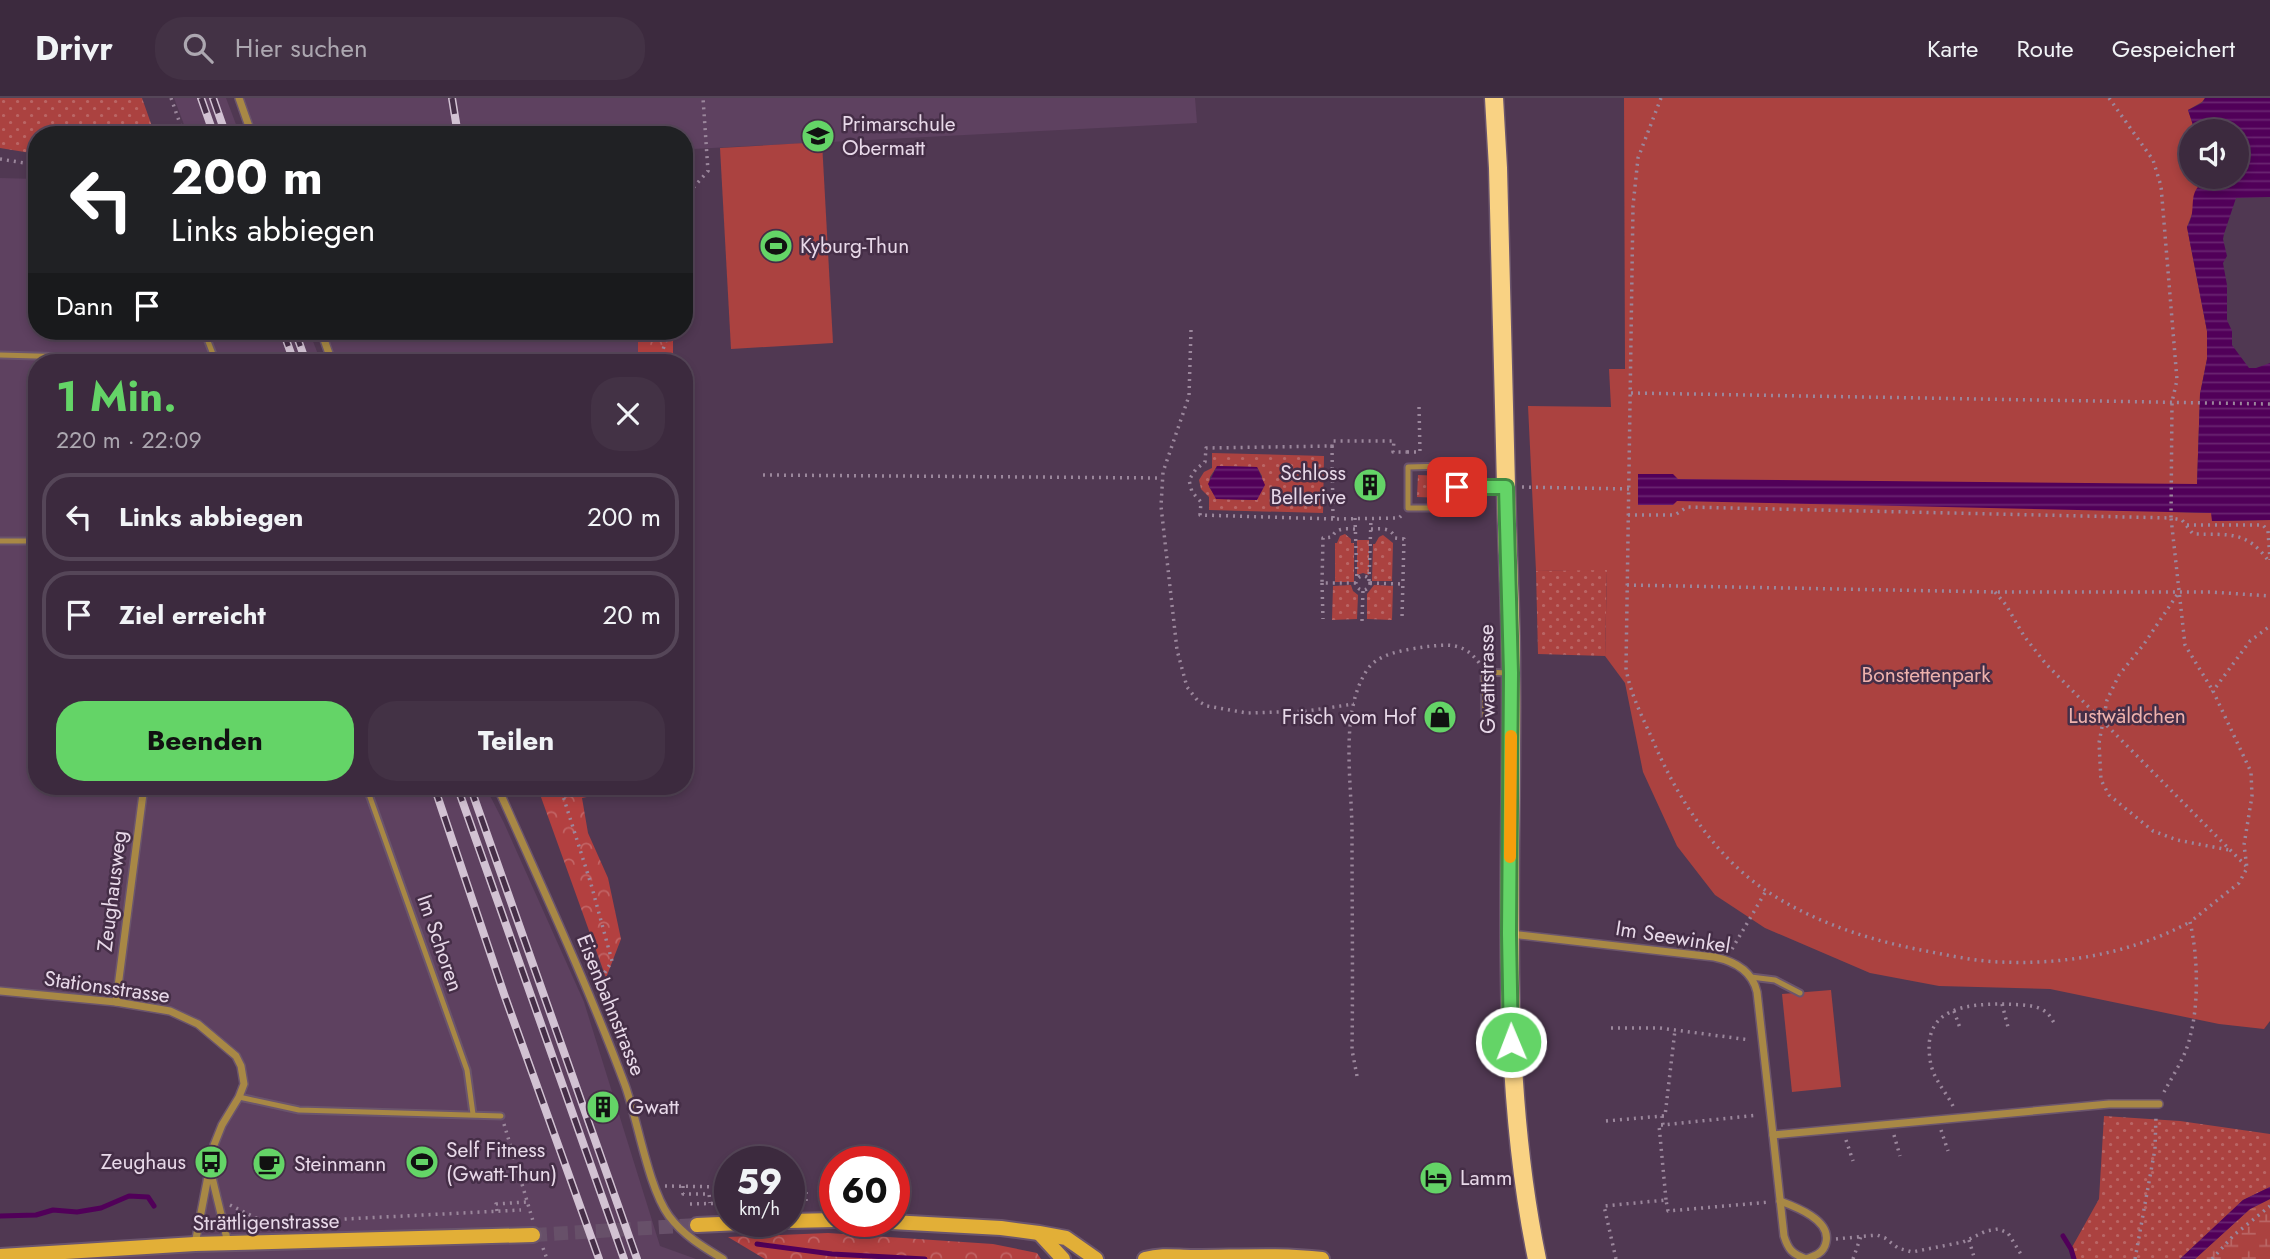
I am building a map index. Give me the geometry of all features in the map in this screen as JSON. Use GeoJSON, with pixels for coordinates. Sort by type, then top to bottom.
{"type":"FeatureCollection","features":[{"type":"Feature","properties":{"kind":"main road","name":"Gwattstrasse"},"geometry":{"type":"LineString","coordinates":[[1494,98],[1511,673],[1509,934],[1516,1114],[1525,1196],[1537,1259]]}},
{"type":"Feature","properties":{"kind":"main road"},"geometry":{"type":"LineString","coordinates":[[910,1223],[1001,1227],[1066,1238],[1096,1259]]}},
{"type":"Feature","properties":{"kind":"main road"},"geometry":{"type":"LineString","coordinates":[[697,1225],[714,1224]]}},
{"type":"Feature","properties":{"kind":"main road","name":"Strättligenstrasse"},"geometry":{"type":"LineString","coordinates":[[0,1256],[195,1244],[534,1230]]}},
{"type":"Feature","properties":{"kind":"main road"},"geometry":{"type":"LineString","coordinates":[[1039,1233],[1063,1259]]}},
{"type":"Feature","properties":{"kind":"main road"},"geometry":{"type":"LineString","coordinates":[[1145,1259],[1170,1254],[1190,1258],[1267,1256],[1322,1259]]}},
{"type":"Feature","properties":{"kind":"street"},"geometry":{"type":"LineString","coordinates":[[239,98],[249,126]]}},
{"type":"Feature","properties":{"kind":"street","name":"Zeughausweg"},"geometry":{"type":"LineString","coordinates":[[116,1002],[143,795]]}},
{"type":"Feature","properties":{"kind":"street","name":"Eisenbahnstrasse"},"geometry":{"type":"LineString","coordinates":[[501,795],[590,995],[626,1088],[655,1186],[668,1216],[695,1242],[723,1259]]}},
{"type":"Feature","properties":{"kind":"street","name":"Im Seewinkel"},"geometry":{"type":"LineString","coordinates":[[1509,934],[1725,959],[1740,966],[1751,977],[1757,992],[1784,1236],[1788,1248],[1795,1255],[1806,1259],[1816,1256],[1824,1249],[1827,1240]]}},
{"type":"Feature","properties":{"kind":"street","name":"Stationsstrasse"},"geometry":{"type":"LineString","coordinates":[[0,991],[116,1002],[170,1011],[198,1024],[228,1047],[241,1066],[244,1084],[239,1097]]}},
{"type":"Feature","properties":{"kind":"street"},"geometry":{"type":"LineString","coordinates":[[195,1244],[217,1135],[239,1097]]}},
{"type":"Feature","properties":{"kind":"street"},"geometry":{"type":"LineString","coordinates":[[1773,1135],[2109,1104],[2159,1104]]}},
{"type":"Feature","properties":{"kind":"street"},"geometry":{"type":"LineString","coordinates":[[211,1172],[228,1243]]}},
{"type":"Feature","properties":{"kind":"street"},"geometry":{"type":"LineString","coordinates":[[1780,1201],[1797,1208],[1820,1224],[1826,1231],[1827,1240]]}},
{"type":"Feature","properties":{"kind":"lane"},"geometry":{"type":"LineString","coordinates":[[0,355],[28,356]]}},
{"type":"Feature","properties":{"kind":"lane"},"geometry":{"type":"LineString","coordinates":[[1447,466],[1457,487],[1449,509],[1408,508],[1408,467],[1447,466]]}},
{"type":"Feature","properties":{"kind":"lane"},"geometry":{"type":"LineString","coordinates":[[1457,487],[1506,487]]}},
{"type":"Feature","properties":{"kind":"lane"},"geometry":{"type":"LineString","coordinates":[[0,541],[28,541]]}},
{"type":"Feature","properties":{"kind":"lane"},"geometry":{"type":"LineString","coordinates":[[1485,719],[1484,672],[1511,673]]}},
{"type":"Feature","properties":{"kind":"lane","name":"Im Schoren"},"geometry":{"type":"LineString","coordinates":[[369,795],[467,1070],[473,1114]]}},
{"type":"Feature","properties":{"kind":"lane"},"geometry":{"type":"LineString","coordinates":[[1751,977],[1775,980],[1800,993]]}},
{"type":"Feature","properties":{"kind":"lane"},"geometry":{"type":"LineString","coordinates":[[239,1097],[299,1110],[501,1116]]}},
{"type":"Feature","properties":{"kind":"path"},"geometry":{"type":"LineString","coordinates":[[171,98],[181,126]]}},
{"type":"Feature","properties":{"kind":"path"},"geometry":{"type":"LineString","coordinates":[[693,188],[708,172],[703,98]]}},
{"type":"Feature","properties":{"kind":"path"},"geometry":{"type":"LineString","coordinates":[[1661,98],[1638,158],[1635,176],[1626,668],[1629,682],[1660,758],[1681,796],[1702,828],[1732,862],[1766,891],[1802,912],[1889,944],[1998,962],[2087,957],[2137,944],[2190,922],[2239,883],[2247,868],[2244,845],[2252,796],[2251,772],[2213,691],[2185,645],[2178,594],[2170,516],[2172,402],[2178,380],[2158,173],[2153,160],[2109,98]]}},
{"type":"Feature","properties":{"kind":"path"},"geometry":{"type":"LineString","coordinates":[[0,159],[28,164]]}},
{"type":"Feature","properties":{"kind":"path"},"geometry":{"type":"LineString","coordinates":[[1191,330],[1189,396],[1162,478],[1162,534],[1183,677],[1193,696],[1207,706],[1247,713],[1306,711],[1354,704]]}},
{"type":"Feature","properties":{"kind":"path"},"geometry":{"type":"LineString","coordinates":[[1631,393],[2270,404]]}},
{"type":"Feature","properties":{"kind":"path"},"geometry":{"type":"LineString","coordinates":[[1333,519],[1332,441],[1394,440],[1393,452],[1420,452],[1419,406]]}},
{"type":"Feature","properties":{"kind":"path"},"geometry":{"type":"LineString","coordinates":[[1332,446],[1206,448],[1205,462],[1189,480],[1192,492],[1201,502],[1200,515],[1399,518],[1408,508]]}},
{"type":"Feature","properties":{"kind":"path"},"geometry":{"type":"LineString","coordinates":[[1408,452],[1408,467]]}},
{"type":"Feature","properties":{"kind":"path"},"geometry":{"type":"LineString","coordinates":[[763,475],[1162,478]]}},
{"type":"Feature","properties":{"kind":"path"},"geometry":{"type":"LineString","coordinates":[[1506,487],[1629,489]]}},
{"type":"Feature","properties":{"kind":"path"},"geometry":{"type":"LineString","coordinates":[[1628,515],[1675,515],[1687,508],[2170,516],[2182,520],[2193,534],[2240,536],[2254,543],[2270,561]]}},
{"type":"Feature","properties":{"kind":"path"},"geometry":{"type":"LineString","coordinates":[[1355,518],[1357,582],[1358,588],[1363,590]]}},
{"type":"Feature","properties":{"kind":"path"},"geometry":{"type":"LineString","coordinates":[[1363,590],[1368,588],[1369,582],[1371,518]]}},
{"type":"Feature","properties":{"kind":"path"},"geometry":{"type":"LineString","coordinates":[[2186,525],[2263,525],[2268,531],[2270,561]]}},
{"type":"Feature","properties":{"kind":"path"},"geometry":{"type":"LineString","coordinates":[[2240,536],[2241,525]]}},
{"type":"Feature","properties":{"kind":"path"},"geometry":{"type":"LineString","coordinates":[[1323,619],[1323,538],[1332,537],[1342,528],[1355,529]]}},
{"type":"Feature","properties":{"kind":"path"},"geometry":{"type":"LineString","coordinates":[[1371,529],[1387,529],[1395,538],[1404,539],[1402,618]]}},
{"type":"Feature","properties":{"kind":"path"},"geometry":{"type":"LineString","coordinates":[[1322,583],[1357,582],[1363,576],[1369,582],[1403,584]]}},
{"type":"Feature","properties":{"kind":"path"},"geometry":{"type":"LineString","coordinates":[[1627,585],[1995,592],[2211,592],[2270,596]]}},
{"type":"Feature","properties":{"kind":"path"},"geometry":{"type":"LineString","coordinates":[[1362,621],[1363,590]]}},
{"type":"Feature","properties":{"kind":"path"},"geometry":{"type":"LineString","coordinates":[[1995,592],[2046,664],[2247,868]]}},
{"type":"Feature","properties":{"kind":"path"},"geometry":{"type":"LineString","coordinates":[[2178,594],[2119,675],[2102,720],[2099,743],[2101,780],[2109,795],[2153,831],[2177,840],[2230,850]]}},
{"type":"Feature","properties":{"kind":"path"},"geometry":{"type":"LineString","coordinates":[[2213,691],[2250,641],[2270,626]]}},
{"type":"Feature","properties":{"kind":"path"},"geometry":{"type":"LineString","coordinates":[[1357,1076],[1352,1050],[1352,803],[1349,737],[1360,683],[1369,667],[1380,658],[1427,647],[1461,646],[1474,656],[1484,672]]}},
{"type":"Feature","properties":{"kind":"path"},"geometry":{"type":"LineString","coordinates":[[565,795],[563,796],[592,884],[612,961],[590,995]]}},
{"type":"Feature","properties":{"kind":"path"},"geometry":{"type":"LineString","coordinates":[[1725,959],[1766,891]]}},
{"type":"Feature","properties":{"kind":"path"},"geometry":{"type":"LineString","coordinates":[[2135,1259],[2155,1149],[2159,1104],[2191,1036],[2195,966],[2190,922]]}},
{"type":"Feature","properties":{"kind":"path"},"geometry":{"type":"LineString","coordinates":[[1958,1118],[1932,1071],[1929,1047],[1933,1028],[1938,1020],[1954,1010],[1973,1004],[2002,1004],[2042,1009],[2056,1026]]}},
{"type":"Feature","properties":{"kind":"path"},"geometry":{"type":"LineString","coordinates":[[2002,1004],[2008,1027]]}},
{"type":"Feature","properties":{"kind":"path"},"geometry":{"type":"LineString","coordinates":[[1954,1010],[1960,1028]]}},
{"type":"Feature","properties":{"kind":"path"},"geometry":{"type":"LineString","coordinates":[[1611,1028],[1675,1030],[1763,1041]]}},
{"type":"Feature","properties":{"kind":"path"},"geometry":{"type":"LineString","coordinates":[[1606,1121],[1665,1116],[1675,1030]]}},
{"type":"Feature","properties":{"kind":"path"},"geometry":{"type":"LineString","coordinates":[[1771,1114],[1659,1125],[1666,1200],[1668,1211],[1780,1201]]}},
{"type":"Feature","properties":{"kind":"path"},"geometry":{"type":"LineString","coordinates":[[501,1116],[534,1230]]}},
{"type":"Feature","properties":{"kind":"path"},"geometry":{"type":"LineString","coordinates":[[1662,1116],[1663,1125]]}},
{"type":"Feature","properties":{"kind":"path"},"geometry":{"type":"LineString","coordinates":[[1940,1120],[1941,1135],[1948,1152]]}},
{"type":"Feature","properties":{"kind":"path"},"geometry":{"type":"LineString","coordinates":[[1893,1124],[1894,1141],[1900,1156]]}},
{"type":"Feature","properties":{"kind":"path"},"geometry":{"type":"LineString","coordinates":[[1845,1129],[1846,1144],[1853,1161]]}},
{"type":"Feature","properties":{"kind":"path"},"geometry":{"type":"LineString","coordinates":[[655,1186],[714,1187]]}},
{"type":"Feature","properties":{"kind":"path"},"geometry":{"type":"LineString","coordinates":[[683,1186],[683,1194],[709,1194],[710,1203]]}},
{"type":"Feature","properties":{"kind":"path"},"geometry":{"type":"LineString","coordinates":[[1616,1259],[1604,1206],[1666,1200]]}},
{"type":"Feature","properties":{"kind":"path"},"geometry":{"type":"LineString","coordinates":[[497,1211],[496,1204],[526,1202]]}},
{"type":"Feature","properties":{"kind":"path"},"geometry":{"type":"LineString","coordinates":[[690,1204],[714,1203]]}},
{"type":"Feature","properties":{"kind":"path"},"geometry":{"type":"LineString","coordinates":[[219,1206],[233,1205],[266,1223],[521,1210]]}},
{"type":"Feature","properties":{"kind":"path"},"geometry":{"type":"LineString","coordinates":[[2212,1259],[2234,1235],[2270,1206]]}},
{"type":"Feature","properties":{"kind":"path"},"geometry":{"type":"LineString","coordinates":[[1827,1240],[1877,1236],[1905,1251],[1926,1250],[1969,1240],[1993,1229],[2004,1230],[2013,1238],[2022,1256]]}},
{"type":"Feature","properties":{"kind":"path"},"geometry":{"type":"LineString","coordinates":[[1853,1259],[1861,1236]]}},
{"type":"Feature","properties":{"kind":"path"},"geometry":{"type":"LineString","coordinates":[[1969,1240],[1974,1256]]}},
{"type":"Feature","properties":{"kind":"path"},"geometry":{"type":"LineString","coordinates":[[542,1248],[547,1259]]}},
{"type":"Feature","properties":{"kind":"path"},"geometry":{"type":"LineString","coordinates":[[1903,1259],[1905,1251]]}},
{"type":"Feature","properties":{"kind":"shaded area"},"geometry":{"type":"Polygon","coordinates":[[[174,98],[226,98],[237,126],[185,126],[174,98]]]}},
{"type":"Feature","properties":{"kind":"shaded area","name":"Primarschule Obermatt"},"geometry":{"type":"Polygon","coordinates":[[[239,98],[1195,98],[1197,123],[693,149],[693,126],[249,126],[239,98]]]}},
{"type":"Feature","properties":{"kind":"shaded area"},"geometry":{"type":"Polygon","coordinates":[[[2205,98],[2270,98],[2270,197],[2236,198],[2223,239],[2227,256],[2223,263],[2227,285],[2227,320],[2232,331],[2232,345],[2249,368],[2270,363],[2270,520],[2212,521],[2211,513],[2169,512],[1677,501],[1673,505],[1638,505],[1638,474],[1673,474],[1678,479],[2197,484],[2200,394],[2207,359],[2207,331],[2187,227],[2197,189],[2249,189],[2249,119],[2191,119],[2188,110],[2202,103],[2205,98]]]}},
{"type":"Feature","properties":{"kind":"shaded area"},"geometry":{"type":"Polygon","coordinates":[[[0,178],[28,179],[28,340],[312,340],[318,354],[28,354],[28,795],[490,795],[584,1002],[660,1246],[696,1259],[0,1259],[195,1244],[214,1145],[244,1084],[241,1066],[213,1035],[170,1011],[0,991],[0,178]]]}},
{"type":"Feature","properties":{"kind":"shaded area"},"geometry":{"type":"Polygon","coordinates":[[[324,340],[638,340],[638,354],[329,354],[324,340]]]}},
{"type":"Feature","properties":{"kind":"shaded area"},"geometry":{"type":"Polygon","coordinates":[[[1217,466],[1257,467],[1265,485],[1257,500],[1216,499],[1208,484],[1217,466]]]}},
{"type":"Feature","properties":{"kind":"shaded area"},"geometry":{"type":"Polygon","coordinates":[[[2270,1187],[2270,1199],[2250,1209],[2195,1259],[2180,1259],[2243,1200],[2270,1187]]]}},
{"type":"Feature","properties":{"kind":"green space"},"geometry":{"type":"Polygon","coordinates":[[[0,98],[142,98],[152,126],[28,126],[28,153],[0,148],[0,98]]]}},
{"type":"Feature","properties":{"kind":"green space","name":"Bonstettenpark"},"geometry":{"type":"Polygon","coordinates":[[[1624,98],[2205,98],[2188,110],[2191,119],[2179,119],[2179,189],[2202,189],[2187,227],[2207,331],[2207,359],[2200,394],[2197,485],[2174,512],[2212,513],[2212,521],[2270,520],[2270,1021],[2264,1029],[2219,1024],[2050,989],[1939,986],[1870,973],[1765,928],[1715,895],[1677,846],[1643,772],[1625,683],[1605,656],[1607,570],[1536,571],[1528,406],[1611,407],[1609,369],[1625,369],[1624,98]]]}},
{"type":"Feature","properties":{"kind":"green space","name":"Kyburg-Thun"},"geometry":{"type":"Polygon","coordinates":[[[822,142],[833,343],[731,349],[720,148],[822,142]]]}},
{"type":"Feature","properties":{"kind":"green space"},"geometry":{"type":"Polygon","coordinates":[[[638,340],[673,340],[673,354],[638,354],[638,340]]]}},
{"type":"Feature","properties":{"kind":"green space"},"geometry":{"type":"Polygon","coordinates":[[[1212,453],[1324,456],[1323,513],[1209,510],[1209,497],[1201,489],[1199,480],[1204,472],[1212,468],[1212,453]],[[1217,466],[1210,477],[1209,487],[1217,499],[1256,500],[1262,490],[1262,476],[1257,467],[1217,466]]]}},
{"type":"Feature","properties":{"kind":"green space"},"geometry":{"type":"Polygon","coordinates":[[[1418,475],[1444,476],[1449,487],[1443,498],[1417,497],[1418,475]]]}},
{"type":"Feature","properties":{"kind":"green space"},"geometry":{"type":"Polygon","coordinates":[[[1345,534],[1351,539],[1351,543],[1354,543],[1354,582],[1335,582],[1335,543],[1345,534]]]}},
{"type":"Feature","properties":{"kind":"green space"},"geometry":{"type":"Polygon","coordinates":[[[1383,535],[1393,543],[1392,581],[1372,581],[1373,544],[1383,535]]]}},
{"type":"Feature","properties":{"kind":"green space"},"geometry":{"type":"Polygon","coordinates":[[[1357,540],[1369,540],[1369,575],[1357,575],[1357,540]]]}},
{"type":"Feature","properties":{"kind":"green space"},"geometry":{"type":"Polygon","coordinates":[[[1607,569],[1605,656],[1538,654],[1536,571],[1607,569]]]}},
{"type":"Feature","properties":{"kind":"green space"},"geometry":{"type":"Polygon","coordinates":[[[1351,585],[1358,595],[1357,619],[1332,620],[1333,586],[1351,585]]]}},
{"type":"Feature","properties":{"kind":"green space"},"geometry":{"type":"Polygon","coordinates":[[[1374,585],[1393,586],[1392,620],[1367,619],[1367,594],[1374,585]]]}},
{"type":"Feature","properties":{"kind":"green space"},"geometry":{"type":"Polygon","coordinates":[[[540,795],[596,795],[582,798],[588,833],[608,878],[621,939],[606,978],[540,795]]]}},
{"type":"Feature","properties":{"kind":"green space"},"geometry":{"type":"Polygon","coordinates":[[[1831,990],[1841,1087],[1792,1092],[1782,994],[1831,990]]]}},
{"type":"Feature","properties":{"kind":"green space"},"geometry":{"type":"Polygon","coordinates":[[[2104,1116],[2180,1121],[2270,1134],[2270,1187],[2243,1200],[2180,1259],[2074,1259],[2071,1249],[2099,1199],[2104,1116]]]}},
{"type":"Feature","properties":{"kind":"green space"},"geometry":{"type":"Polygon","coordinates":[[[2270,1199],[2270,1259],[2195,1259],[2250,1209],[2270,1199]]]}},
{"type":"Feature","properties":{"kind":"green space"},"geometry":{"type":"Polygon","coordinates":[[[819,1233],[819,1237],[888,1237],[993,1244],[1037,1253],[1041,1259],[765,1259],[728,1237],[805,1237],[805,1234],[819,1233]]]}},
{"type":"Feature","properties":{"kind":"waterway"},"geometry":{"type":"LineString","coordinates":[[0,1216],[36,1215],[53,1210],[77,1212],[101,1208],[129,1196],[148,1197],[154,1206]]}},
{"type":"Feature","properties":{"kind":"waterway"},"geometry":{"type":"LineString","coordinates":[[2063,1236],[2074,1259]]}},
{"type":"Feature","properties":{"kind":"waterway"},"geometry":{"type":"LineString","coordinates":[[757,1244],[832,1254],[925,1259]]}},
{"type":"Feature","properties":{"kind":"tunnel"},"geometry":{"type":"LineString","coordinates":[[533,1235],[697,1225]]}},
{"type":"Feature","properties":{"kind":"railway"},"geometry":{"type":"LineString","coordinates":[[201,98],[211,126]]}},
{"type":"Feature","properties":{"kind":"railway"},"geometry":{"type":"LineString","coordinates":[[213,98],[223,126]]}},
{"type":"Feature","properties":{"kind":"railway"},"geometry":{"type":"LineString","coordinates":[[452,98],[457,126]]}},
{"type":"Feature","properties":{"kind":"railway"},"geometry":{"type":"LineString","coordinates":[[286,340],[291,354]]}},
{"type":"Feature","properties":{"kind":"railway"},"geometry":{"type":"LineString","coordinates":[[298,340],[303,354]]}},
{"type":"Feature","properties":{"kind":"railway"},"geometry":{"type":"LineString","coordinates":[[437,795],[504,994],[599,1259]]}},
{"type":"Feature","properties":{"kind":"railway"},"geometry":{"type":"LineString","coordinates":[[460,795],[624,1259]]}},
{"type":"Feature","properties":{"kind":"railway"},"geometry":{"type":"LineString","coordinates":[[473,795],[637,1259]]}},
{"type":"Feature","properties":{"kind":"slow traffic"},"geometry":{"type":"LineString","coordinates":[[1510,857],[1511,736]]}},
{"type":"Feature","properties":{"kind":"place","name":"Primarschule Obermatt"},"geometry":{"type":"Point","coordinates":[818,136]}},
{"type":"Feature","properties":{"kind":"place","name":"Kyburg-Thun"},"geometry":{"type":"Point","coordinates":[776,246]}},
{"type":"Feature","properties":{"kind":"place","name":"Schloss Bellerive"},"geometry":{"type":"Point","coordinates":[1370,485]}},
{"type":"Feature","properties":{"kind":"place","name":"Frisch vom Hof"},"geometry":{"type":"Point","coordinates":[1440,717]}},
{"type":"Feature","properties":{"kind":"place","name":"Gwatt"},"geometry":{"type":"Point","coordinates":[603,1107]}},
{"type":"Feature","properties":{"kind":"place","name":"Zeughaus"},"geometry":{"type":"Point","coordinates":[211,1162]}},
{"type":"Feature","properties":{"kind":"place","name":"Self Fitness (Gwatt-Thun)"},"geometry":{"type":"Point","coordinates":[422,1162]}},
{"type":"Feature","properties":{"kind":"place","name":"Steinmann"},"geometry":{"type":"Point","coordinates":[269,1164]}},
{"type":"Feature","properties":{"kind":"place","name":"Lamm"},"geometry":{"type":"Point","coordinates":[1436,1178]}},
{"type":"Feature","properties":{"kind":"route"},"geometry":{"type":"LineString","coordinates":[[1457,487],[1506,487],[1511,673],[1511,1042]]}},
{"type":"Feature","properties":{"kind":"park label","name":"Lustwäldchen"},"geometry":{"type":"Point","coordinates":[2127,716]}}]}
